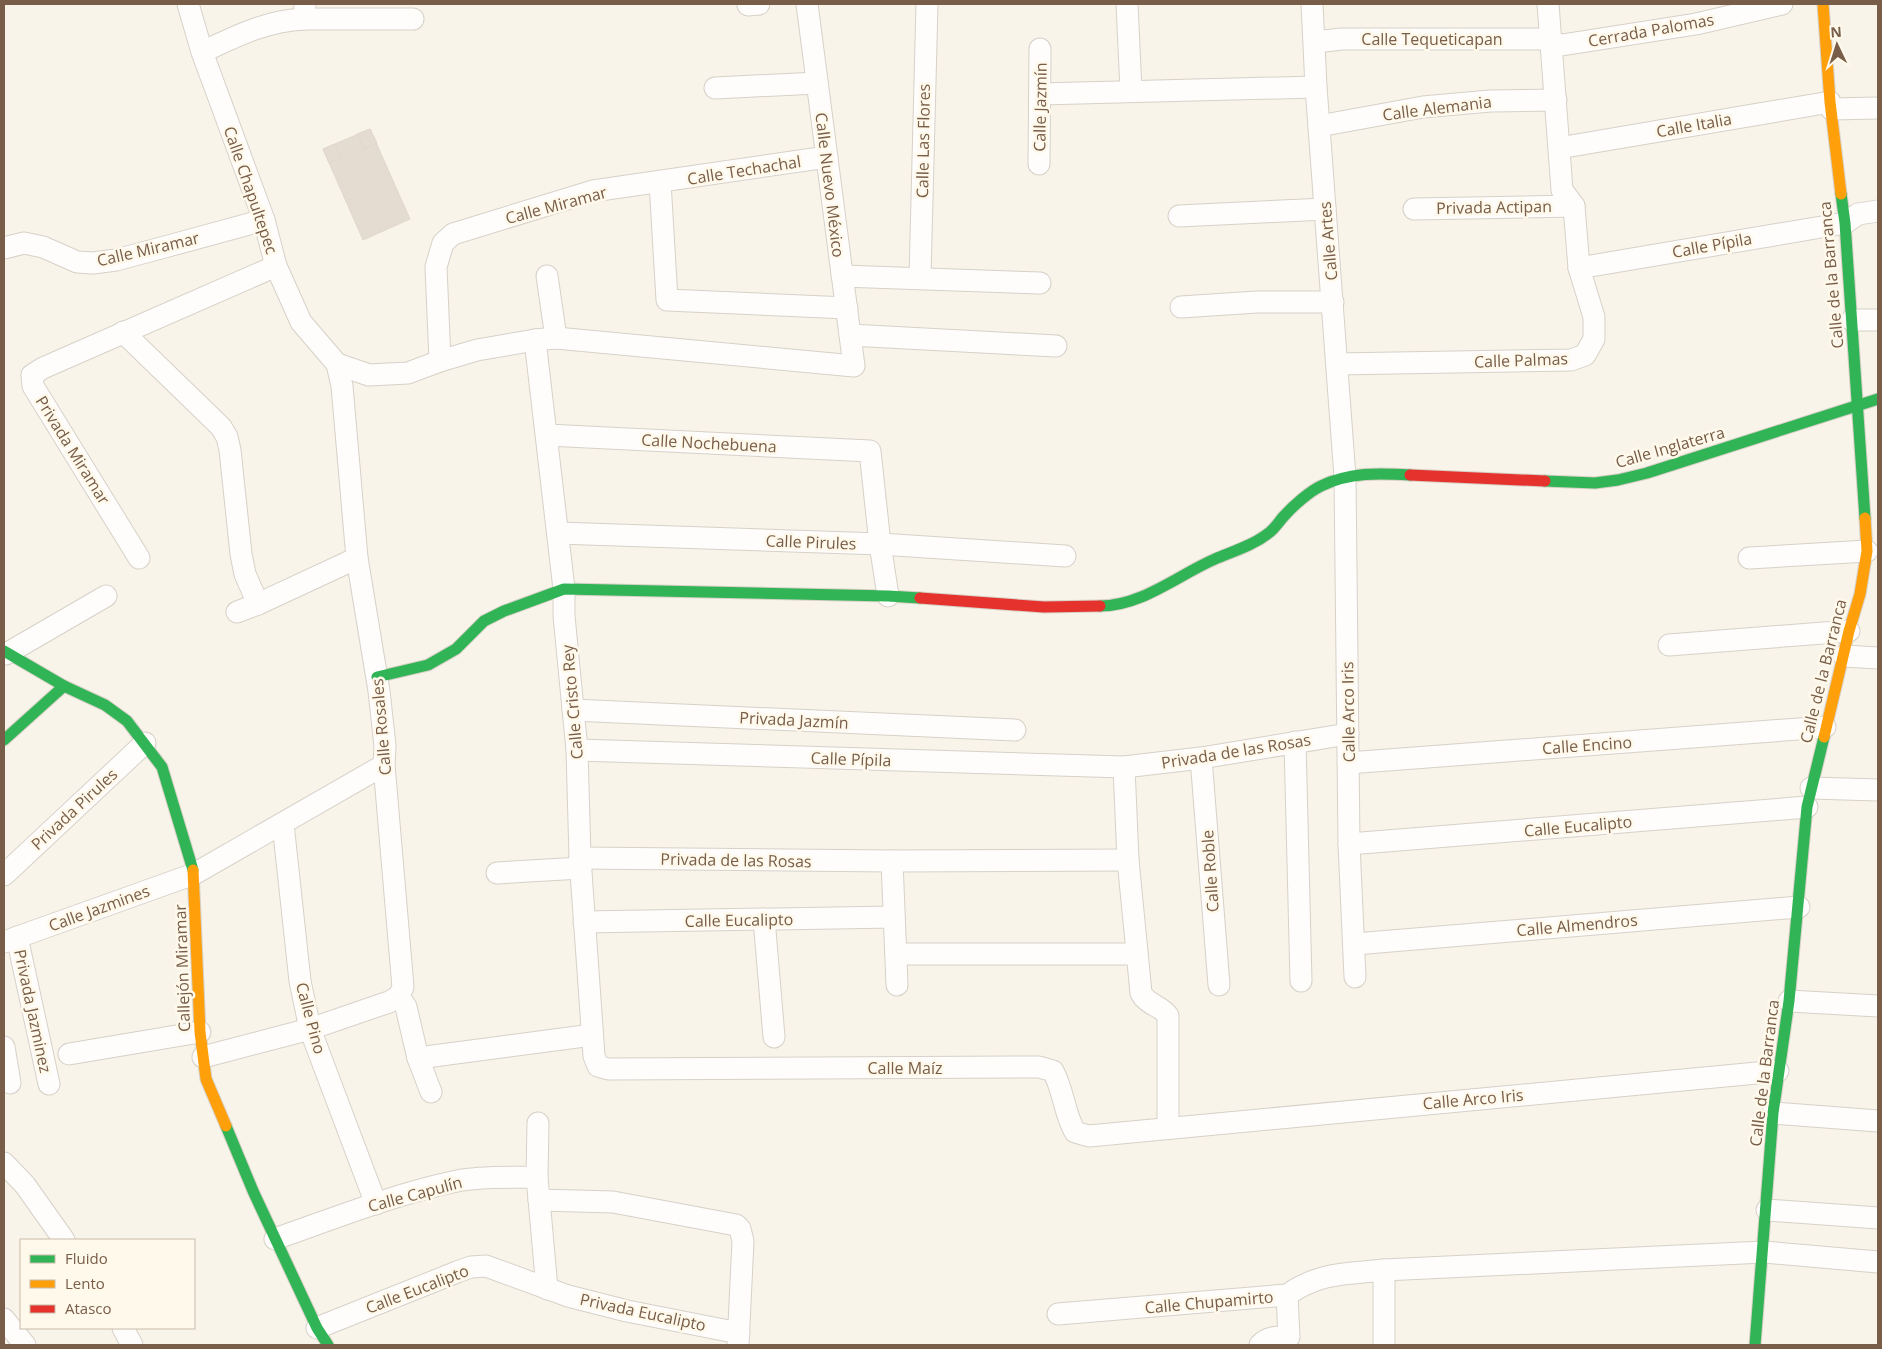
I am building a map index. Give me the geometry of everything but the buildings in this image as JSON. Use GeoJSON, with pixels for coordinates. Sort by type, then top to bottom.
{"type":"FeatureCollection","features":[{"type":"Feature","properties":{"kind":"street","name":"Calle Chapultepec"},"geometry":{"type":"LineString","coordinates":[[188,4],[202,52],[264,220],[276,266],[302,322],[337,364]]}},
{"type":"Feature","properties":{"kind":"street","name":"Calle Nuevo México"},"geometry":{"type":"LineString","coordinates":[[556,338],[732,353],[854,366],[807,4]]}},
{"type":"Feature","properties":{"kind":"street","name":"Calle Las Flores"},"geometry":{"type":"LineString","coordinates":[[920,278],[927,4]]}},
{"type":"Feature","properties":{"kind":"street"},"geometry":{"type":"LineString","coordinates":[[1128,4],[1130,91]]}},
{"type":"Feature","properties":{"kind":"street","name":"Calle Artes"},"geometry":{"type":"LineString","coordinates":[[1312,4],[1316,87],[1345,477]]}},
{"type":"Feature","properties":{"kind":"street","name":"Calle Palmas"},"geometry":{"type":"LineString","coordinates":[[1337,364],[1571,360],[1585,355],[1594,339],[1594,317],[1579,268],[1574,206],[1562,190],[1548,4]]}},
{"type":"Feature","properties":{"kind":"street","name":"Cerrada Palomas"},"geometry":{"type":"LineString","coordinates":[[1550,39],[1562,45],[1696,24],[1782,4]]}},
{"type":"Feature","properties":{"kind":"street","name":"Calle de la Barranca"},"geometry":{"type":"LineString","coordinates":[[1755,1345],[1764,1252],[1773,1113],[1789,1001],[1809,798],[1849,631],[1860,594],[1867,551],[1845,223],[1830,106],[1823,4]]}},
{"type":"Feature","properties":{"kind":"street"},"geometry":{"type":"LineString","coordinates":[[202,52],[263,25],[283,20],[305,11],[413,19]]}},
{"type":"Feature","properties":{"kind":"street","name":"Calle Tequeticapan"},"geometry":{"type":"LineString","coordinates":[[1315,42],[1342,39],[1550,39]]}},
{"type":"Feature","properties":{"kind":"street","name":"Calle Jazmín"},"geometry":{"type":"LineString","coordinates":[[1039,164],[1040,49]]}},
{"type":"Feature","properties":{"kind":"street"},"geometry":{"type":"LineString","coordinates":[[715,88],[817,84]]}},
{"type":"Feature","properties":{"kind":"street"},"geometry":{"type":"LineString","coordinates":[[1041,94],[1316,87]]}},
{"type":"Feature","properties":{"kind":"street","name":"Calle Alemania"},"geometry":{"type":"LineString","coordinates":[[1319,126],[1422,107],[1490,101],[1556,100]]}},
{"type":"Feature","properties":{"kind":"street","name":"Calle Italia"},"geometry":{"type":"LineString","coordinates":[[1559,148],[1830,106],[1878,108]]}},
{"type":"Feature","properties":{"kind":"street","name":"Calle Techachal"},"geometry":{"type":"LineString","coordinates":[[660,182],[827,157]]}},
{"type":"Feature","properties":{"kind":"street"},"geometry":{"type":"LineString","coordinates":[[660,182],[667,300],[847,308]]}},
{"type":"Feature","properties":{"kind":"street","name":"Calle Miramar"},"geometry":{"type":"LineString","coordinates":[[440,361],[436,268],[442,243],[453,234],[593,192],[660,182]]}},
{"type":"Feature","properties":{"kind":"street","name":"Privada Actipan"},"geometry":{"type":"LineString","coordinates":[[1414,208],[1574,206]]}},
{"type":"Feature","properties":{"kind":"street"},"geometry":{"type":"LineString","coordinates":[[1179,216],[1325,209]]}},
{"type":"Feature","properties":{"kind":"street","name":"Calle Pípila"},"geometry":{"type":"LineString","coordinates":[[1579,268],[1845,223],[1858,214],[1878,211]]}},
{"type":"Feature","properties":{"kind":"street","name":"Calle Miramar"},"geometry":{"type":"LineString","coordinates":[[4,248],[24,243],[43,247],[77,262],[93,263],[116,260],[264,220]]}},
{"type":"Feature","properties":{"kind":"street"},"geometry":{"type":"LineString","coordinates":[[258,604],[245,574],[241,554],[230,450],[226,436],[221,427],[122,332],[276,266]]}},
{"type":"Feature","properties":{"kind":"street"},"geometry":{"type":"LineString","coordinates":[[337,364],[369,375],[408,373],[477,350],[556,338],[547,276]]}},
{"type":"Feature","properties":{"kind":"street"},"geometry":{"type":"LineString","coordinates":[[842,276],[1040,283]]}},
{"type":"Feature","properties":{"kind":"street"},"geometry":{"type":"LineString","coordinates":[[1181,306],[1257,302],[1333,302]]}},
{"type":"Feature","properties":{"kind":"street"},"geometry":{"type":"LineString","coordinates":[[1852,320],[1878,320]]}},
{"type":"Feature","properties":{"kind":"street","name":"Privada Miramar"},"geometry":{"type":"LineString","coordinates":[[122,332],[37,372],[32,375],[32,380],[139,558]]}},
{"type":"Feature","properties":{"kind":"street"},"geometry":{"type":"LineString","coordinates":[[850,335],[1056,346]]}},
{"type":"Feature","properties":{"kind":"street","name":"Calle Cristo Rey"},"geometry":{"type":"LineString","coordinates":[[535,340],[548,435],[564,589],[564,616],[577,750],[580,863],[592,1035],[594,1056],[598,1066]]}},
{"type":"Feature","properties":{"kind":"street","name":"Calle Rosales"},"geometry":{"type":"LineString","coordinates":[[337,364],[342,386],[357,558],[377,676],[385,746],[384,765],[403,987],[398,996]]}},
{"type":"Feature","properties":{"kind":"street","name":"Calle Inglaterra"},"geometry":{"type":"LineString","coordinates":[[888,596],[1044,607],[1115,606],[1134,600],[1215,559],[1245,547],[1270,532],[1287,513],[1319,487],[1345,477],[1371,472],[1595,483],[1618,480],[1647,473],[1878,399]]}},
{"type":"Feature","properties":{"kind":"street","name":"Calle Nochebuena"},"geometry":{"type":"LineString","coordinates":[[548,435],[870,451],[880,544]]}},
{"type":"Feature","properties":{"kind":"street","name":"Calle Arco Iris"},"geometry":{"type":"LineString","coordinates":[[1345,477],[1349,844],[1355,977]]}},
{"type":"Feature","properties":{"kind":"street","name":"Calle Pirules"},"geometry":{"type":"LineString","coordinates":[[558,533],[880,544],[1065,556]]}},
{"type":"Feature","properties":{"kind":"street"},"geometry":{"type":"LineString","coordinates":[[377,676],[428,665],[456,649],[484,621],[504,611],[564,589],[888,596],[880,544]]}},
{"type":"Feature","properties":{"kind":"street"},"geometry":{"type":"LineString","coordinates":[[1749,558],[1867,551]]}},
{"type":"Feature","properties":{"kind":"street"},"geometry":{"type":"LineString","coordinates":[[237,612],[357,558]]}},
{"type":"Feature","properties":{"kind":"street"},"geometry":{"type":"LineString","coordinates":[[5,652],[106,596]]}},
{"type":"Feature","properties":{"kind":"street"},"geometry":{"type":"LineString","coordinates":[[1669,645],[1849,631]]}},
{"type":"Feature","properties":{"kind":"street","name":"Callejón Miramar"},"geometry":{"type":"LineString","coordinates":[[5,652],[64,686],[104,705],[127,721],[162,767],[194,874],[200,1032],[206,1079],[253,1191],[322,1337]]}},
{"type":"Feature","properties":{"kind":"street"},"geometry":{"type":"LineString","coordinates":[[1844,656],[1878,658]]}},
{"type":"Feature","properties":{"kind":"street"},"geometry":{"type":"LineString","coordinates":[[4,740],[64,686]]}},
{"type":"Feature","properties":{"kind":"street","name":"Privada Jazmín"},"geometry":{"type":"LineString","coordinates":[[574,710],[1015,730]]}},
{"type":"Feature","properties":{"kind":"street","name":"Calle Encino"},"geometry":{"type":"LineString","coordinates":[[1348,763],[1825,727]]}},
{"type":"Feature","properties":{"kind":"street","name":"Privada de las Rosas"},"geometry":{"type":"LineString","coordinates":[[1124,768],[1201,758],[1348,734]]}},
{"type":"Feature","properties":{"kind":"street"},"geometry":{"type":"LineString","coordinates":[[1295,742],[1301,980]]}},
{"type":"Feature","properties":{"kind":"street","name":"Privada Pirules"},"geometry":{"type":"LineString","coordinates":[[4,875],[145,743]]}},
{"type":"Feature","properties":{"kind":"street","name":"Calle Pípila"},"geometry":{"type":"LineString","coordinates":[[577,750],[1124,768]]}},
{"type":"Feature","properties":{"kind":"street","name":"Calle Roble"},"geometry":{"type":"LineString","coordinates":[[1201,758],[1218,985]]}},
{"type":"Feature","properties":{"kind":"street","name":"Calle Jazmines"},"geometry":{"type":"LineString","coordinates":[[10,940],[194,874],[384,765]]}},
{"type":"Feature","properties":{"kind":"street"},"geometry":{"type":"LineString","coordinates":[[1124,768],[1128,860],[1143,997],[1166,1012],[1168,1016],[1168,1128]]}},
{"type":"Feature","properties":{"kind":"street","name":"Calle Eucalipto"},"geometry":{"type":"LineString","coordinates":[[1349,844],[1878,790]]}},
{"type":"Feature","properties":{"kind":"street","name":"Calle Pino"},"geometry":{"type":"LineString","coordinates":[[283,824],[300,981],[310,1029],[376,1204]]}},
{"type":"Feature","properties":{"kind":"street"},"geometry":{"type":"LineString","coordinates":[[897,985],[892,861],[1128,860]]}},
{"type":"Feature","properties":{"kind":"street","name":"Privada de las Rosas"},"geometry":{"type":"LineString","coordinates":[[497,873],[580,863],[892,861]]}},
{"type":"Feature","properties":{"kind":"street","name":"Calle Almendros"},"geometry":{"type":"LineString","coordinates":[[1355,944],[1799,907]]}},
{"type":"Feature","properties":{"kind":"street","name":"Calle Eucalipto"},"geometry":{"type":"LineString","coordinates":[[584,922],[894,917]]}},
{"type":"Feature","properties":{"kind":"street"},"geometry":{"type":"LineString","coordinates":[[764,919],[774,1037]]}},
{"type":"Feature","properties":{"kind":"street","name":"Privada Jazminez"},"geometry":{"type":"LineString","coordinates":[[10,940],[49,1084]]}},
{"type":"Feature","properties":{"kind":"street"},"geometry":{"type":"LineString","coordinates":[[896,954],[1137,954]]}},
{"type":"Feature","properties":{"kind":"street"},"geometry":{"type":"LineString","coordinates":[[202,1057],[310,1029],[389,1002],[398,996],[406,1006],[418,1058],[431,1092]]}},
{"type":"Feature","properties":{"kind":"street"},"geometry":{"type":"LineString","coordinates":[[1789,1001],[1878,1006]]}},
{"type":"Feature","properties":{"kind":"street"},"geometry":{"type":"LineString","coordinates":[[69,1054],[200,1032]]}},
{"type":"Feature","properties":{"kind":"street"},"geometry":{"type":"LineString","coordinates":[[418,1058],[592,1035]]}},
{"type":"Feature","properties":{"kind":"street"},"geometry":{"type":"LineString","coordinates":[[4,1047],[10,1083]]}},
{"type":"Feature","properties":{"kind":"street","name":"Calle Maíz"},"geometry":{"type":"LineString","coordinates":[[598,1066],[608,1069],[1039,1067],[1053,1071],[1059,1083],[1068,1121],[1076,1132],[1089,1136],[1168,1128]]}},
{"type":"Feature","properties":{"kind":"street","name":"Calle Arco Iris"},"geometry":{"type":"LineString","coordinates":[[1168,1128],[1778,1071]]}},
{"type":"Feature","properties":{"kind":"street"},"geometry":{"type":"LineString","coordinates":[[1773,1113],[1878,1121]]}},
{"type":"Feature","properties":{"kind":"street"},"geometry":{"type":"LineString","coordinates":[[538,1123],[537,1178],[547,1289]]}},
{"type":"Feature","properties":{"kind":"street"},"geometry":{"type":"LineString","coordinates":[[4,1163],[25,1185],[63,1239]]}},
{"type":"Feature","properties":{"kind":"street","name":"Calle Capulín"},"geometry":{"type":"LineString","coordinates":[[275,1239],[376,1204],[458,1181],[485,1177],[537,1178]]}},
{"type":"Feature","properties":{"kind":"street"},"geometry":{"type":"LineString","coordinates":[[539,1200],[613,1202],[731,1224],[740,1229],[743,1241],[739,1339]]}},
{"type":"Feature","properties":{"kind":"street"},"geometry":{"type":"LineString","coordinates":[[1767,1210],[1878,1218]]}},
{"type":"Feature","properties":{"kind":"street","name":"Calle Chupamirto"},"geometry":{"type":"LineString","coordinates":[[1058,1314],[1287,1295],[1301,1285],[1325,1276],[1384,1270],[1764,1252],[1878,1262]]}},
{"type":"Feature","properties":{"kind":"street","name":"Calle Eucalipto"},"geometry":{"type":"LineString","coordinates":[[322,1337],[471,1267],[486,1266],[547,1289]]}},
{"type":"Feature","properties":{"kind":"street"},"geometry":{"type":"LineString","coordinates":[[1384,1270],[1384,1345]]}},
{"type":"Feature","properties":{"kind":"street","name":"Privada Eucalipto"},"geometry":{"type":"LineString","coordinates":[[547,1289],[739,1339]]}},
{"type":"Feature","properties":{"kind":"street"},"geometry":{"type":"LineString","coordinates":[[1260,1345],[1271,1337],[1291,1341],[1287,1295]]}},
{"type":"Feature","properties":{"kind":"street"},"geometry":{"type":"LineString","coordinates":[[4,1319],[25,1345]]}},
{"type":"Feature","properties":{"kind":"street"},"geometry":{"type":"LineString","coordinates":[[124,1329],[132,1345]]}},
{"type":"Feature","properties":{"kind":"traffic: fast"},"geometry":{"type":"LineString","coordinates":[[1841,194],[1845,223],[1865,518]]}},
{"type":"Feature","properties":{"kind":"traffic: fast"},"geometry":{"type":"LineString","coordinates":[[1545,481],[1595,483],[1647,473],[1878,399]]}},
{"type":"Feature","properties":{"kind":"traffic: fast"},"geometry":{"type":"LineString","coordinates":[[1100,606],[1115,605],[1145,595],[1215,559],[1257,541],[1272,530],[1288,511],[1302,499],[1312,491],[1332,481],[1365,474],[1410,475]]}},
{"type":"Feature","properties":{"kind":"traffic: fast"},"geometry":{"type":"LineString","coordinates":[[377,677],[428,665],[456,649],[484,621],[504,611],[564,589],[920,598]]}},
{"type":"Feature","properties":{"kind":"traffic: fast"},"geometry":{"type":"LineString","coordinates":[[4,651],[64,686],[105,705],[127,721],[162,767],[193,870]]}},
{"type":"Feature","properties":{"kind":"traffic: fast"},"geometry":{"type":"LineString","coordinates":[[4,740],[64,686]]}},
{"type":"Feature","properties":{"kind":"traffic: fast"},"geometry":{"type":"LineString","coordinates":[[1755,1345],[1773,1113],[1789,1001],[1807,807],[1824,737]]}},
{"type":"Feature","properties":{"kind":"traffic: fast"},"geometry":{"type":"LineString","coordinates":[[226,1126],[253,1191],[317,1328],[328,1345]]}},
{"type":"Feature","properties":{"kind":"traffic: slow"},"geometry":{"type":"LineString","coordinates":[[1823,4],[1830,102],[1841,194]]}},
{"type":"Feature","properties":{"kind":"traffic: slow"},"geometry":{"type":"LineString","coordinates":[[1824,737],[1849,631],[1860,594],[1867,551],[1865,518]]}},
{"type":"Feature","properties":{"kind":"traffic: slow"},"geometry":{"type":"LineString","coordinates":[[193,870],[200,1032],[206,1079],[226,1126]]}},
{"type":"Feature","properties":{"kind":"traffic: jam"},"geometry":{"type":"LineString","coordinates":[[1410,475],[1545,481]]}},
{"type":"Feature","properties":{"kind":"traffic: jam"},"geometry":{"type":"LineString","coordinates":[[920,598],[1044,607],[1100,606]]}}]}
